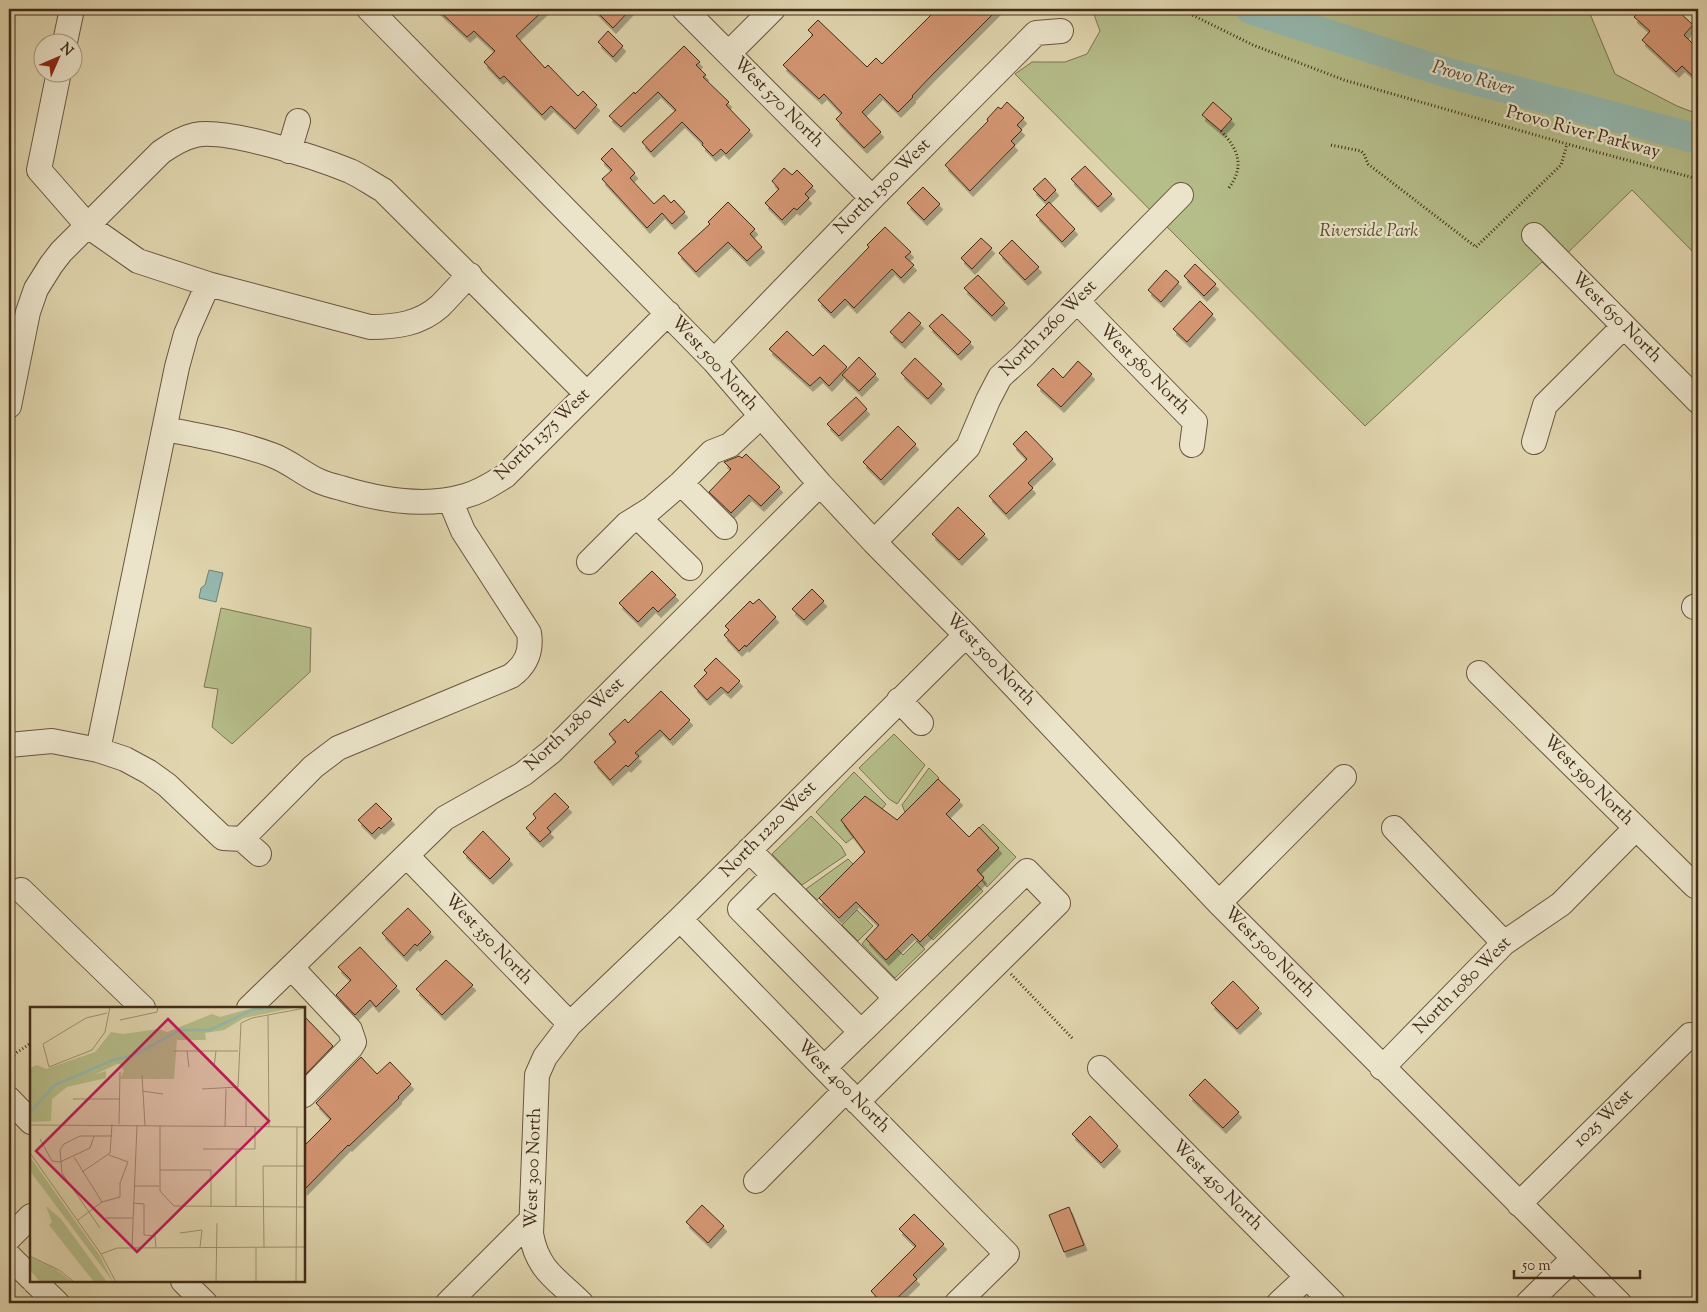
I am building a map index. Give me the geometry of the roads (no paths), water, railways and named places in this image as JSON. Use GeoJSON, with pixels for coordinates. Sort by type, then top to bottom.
{"type":"FeatureCollection","features":[{"type":"Feature","properties":{"kind":"street"},"geometry":{"type":"LineString","coordinates":[[67,32],[72,9]]}},
{"type":"Feature","properties":{"kind":"street","name":"West 500 North"},"geometry":{"type":"LineString","coordinates":[[369,9],[714,361],[820,484],[874,542],[966,635],[1220,902],[1382,1068],[1619,1303]]}},
{"type":"Feature","properties":{"kind":"street","name":"West 570 North"},"geometry":{"type":"LineString","coordinates":[[684,9],[872,198]]}},
{"type":"Feature","properties":{"kind":"street"},"geometry":{"type":"LineString","coordinates":[[728,53],[773,9]]}},
{"type":"Feature","properties":{"kind":"street","name":"North 1300 West"},"geometry":{"type":"LineString","coordinates":[[714,361],[1036,33],[1061,31]]}},
{"type":"Feature","properties":{"kind":"street"},"geometry":{"type":"LineString","coordinates":[[57,82],[39,170],[88,226],[138,261],[208,284],[370,327],[393,327],[409,324],[427,316],[440,306],[470,275]]}},
{"type":"Feature","properties":{"kind":"street"},"geometry":{"type":"LineString","coordinates":[[289,150],[298,121]]}},
{"type":"Feature","properties":{"kind":"street"},"geometry":{"type":"LineString","coordinates":[[9,406],[28,312],[36,289],[51,265],[161,152],[174,143],[195,135],[212,134],[229,136],[289,150],[351,171],[383,190],[587,394]]}},
{"type":"Feature","properties":{"kind":"street","name":"North 1260 West"},"geometry":{"type":"LineString","coordinates":[[874,542],[968,447],[1000,377],[1181,195]]}},
{"type":"Feature","properties":{"kind":"street","name":"West 650 North"},"geometry":{"type":"LineString","coordinates":[[1534,235],[1698,401]]}},
{"type":"Feature","properties":{"kind":"street"},"geometry":{"type":"LineString","coordinates":[[98,750],[177,367],[184,342],[208,284]]}},
{"type":"Feature","properties":{"kind":"street","name":"West 580 North"},"geometry":{"type":"LineString","coordinates":[[1076,302],[1195,422],[1192,445]]}},
{"type":"Feature","properties":{"kind":"street","name":"North 1375 West"},"geometry":{"type":"LineString","coordinates":[[165,429],[240,444],[275,456],[320,482],[371,497],[398,500],[450,500],[487,488],[505,476],[668,314]]}},
{"type":"Feature","properties":{"kind":"street"},"geometry":{"type":"LineString","coordinates":[[1534,442],[1545,405],[1624,326]]}},
{"type":"Feature","properties":{"kind":"street"},"geometry":{"type":"LineString","coordinates":[[589,562],[627,524],[651,509],[712,452],[730,445],[761,416]]}},
{"type":"Feature","properties":{"kind":"street"},"geometry":{"type":"LineString","coordinates":[[681,483],[725,527]]}},
{"type":"Feature","properties":{"kind":"street","name":"North 1280 West"},"geometry":{"type":"LineString","coordinates":[[250,1007],[445,818],[523,774],[551,752],[820,484]]}},
{"type":"Feature","properties":{"kind":"street"},"geometry":{"type":"LineString","coordinates":[[9,745],[52,741],[98,750],[124,759],[149,772],[167,785],[223,838],[251,847],[313,767],[338,748],[511,676],[520,669],[526,660],[531,644],[529,633],[463,531],[450,500]]}},
{"type":"Feature","properties":{"kind":"street"},"geometry":{"type":"LineString","coordinates":[[638,517],[690,568]]}},
{"type":"Feature","properties":{"kind":"street","name":"North 1220 West"},"geometry":{"type":"LineString","coordinates":[[570,1024],[680,920],[966,635]]}},
{"type":"Feature","properties":{"kind":"street","name":"West 590 North"},"geometry":{"type":"LineString","coordinates":[[1479,673],[1635,829],[1698,887]]}},
{"type":"Feature","properties":{"kind":"street"},"geometry":{"type":"LineString","coordinates":[[899,700],[921,723]]}},
{"type":"Feature","properties":{"kind":"street"},"geometry":{"type":"LineString","coordinates":[[1220,902],[1344,777]]}},
{"type":"Feature","properties":{"kind":"street"},"geometry":{"type":"LineString","coordinates":[[1394,828],[1504,942]]}},
{"type":"Feature","properties":{"kind":"street","name":"North 1080 West"},"geometry":{"type":"LineString","coordinates":[[1382,1068],[1504,942],[1561,904],[1635,829]]}},
{"type":"Feature","properties":{"kind":"street"},"geometry":{"type":"LineString","coordinates":[[749,850],[896,998]]}},
{"type":"Feature","properties":{"kind":"street","name":"West 350 North"},"geometry":{"type":"LineString","coordinates":[[407,856],[570,1024]]}},
{"type":"Feature","properties":{"kind":"street"},"geometry":{"type":"LineString","coordinates":[[756,1181],[998,962],[1058,903],[1027,871],[824,1068]]}},
{"type":"Feature","properties":{"kind":"street"},"geometry":{"type":"LineString","coordinates":[[774,875],[740,909],[861,1032]]}},
{"type":"Feature","properties":{"kind":"street"},"geometry":{"type":"LineString","coordinates":[[21,890],[142,1007]]}},
{"type":"Feature","properties":{"kind":"street","name":"West 400 North"},"geometry":{"type":"LineString","coordinates":[[680,920],[1007,1254],[957,1303]]}},
{"type":"Feature","properties":{"kind":"street"},"geometry":{"type":"LineString","coordinates":[[292,968],[350,1030],[354,1042],[305,1094]]}},
{"type":"Feature","properties":{"kind":"street","name":"West 300 North"},"geometry":{"type":"LineString","coordinates":[[570,1024],[545,1058],[537,1075],[531,1234],[534,1250],[542,1265],[552,1278],[562,1284],[581,1303]]}},
{"type":"Feature","properties":{"kind":"street","name":"1025 West"},"geometry":{"type":"LineString","coordinates":[[1519,1204],[1690,1035]]}},
{"type":"Feature","properties":{"kind":"street","name":"West 450 North"},"geometry":{"type":"LineString","coordinates":[[1100,1068],[1334,1303]]}},
{"type":"Feature","properties":{"kind":"street"},"geometry":{"type":"LineString","coordinates":[[9,1099],[30,1121]]}},
{"type":"Feature","properties":{"kind":"street"},"geometry":{"type":"LineString","coordinates":[[9,1238],[30,1217]]}},
{"type":"Feature","properties":{"kind":"street"},"geometry":{"type":"LineString","coordinates":[[448,1303],[531,1220]]}},
{"type":"Feature","properties":{"kind":"street"},"geometry":{"type":"LineString","coordinates":[[9,1256],[30,1278]]}},
{"type":"Feature","properties":{"kind":"street"},"geometry":{"type":"LineString","coordinates":[[1528,1303],[1574,1258]]}},
{"type":"Feature","properties":{"kind":"street"},"geometry":{"type":"LineString","coordinates":[[1279,1303],[1307,1277]]}},
{"type":"Feature","properties":{"kind":"street"},"geometry":{"type":"LineString","coordinates":[[34,1282],[56,1303]]}},
{"type":"Feature","properties":{"kind":"street"},"geometry":{"type":"LineString","coordinates":[[184,1282],[205,1303]]}},
{"type":"Feature","properties":{"kind":"water"},"geometry":{"type":"Polygon","coordinates":[[[209,570],[223,573],[216,602],[199,598],[209,570]]]}},
{"type":"Feature","properties":{"kind":"waterway","name":"Provo River"},"geometry":{"type":"LineString","coordinates":[[1250,9],[1448,73],[1698,139]]}},
{"type":"Feature","properties":{"kind":"park label","name":"Riverside Park"},"geometry":{"type":"Point","coordinates":[1369,232]}}]}
